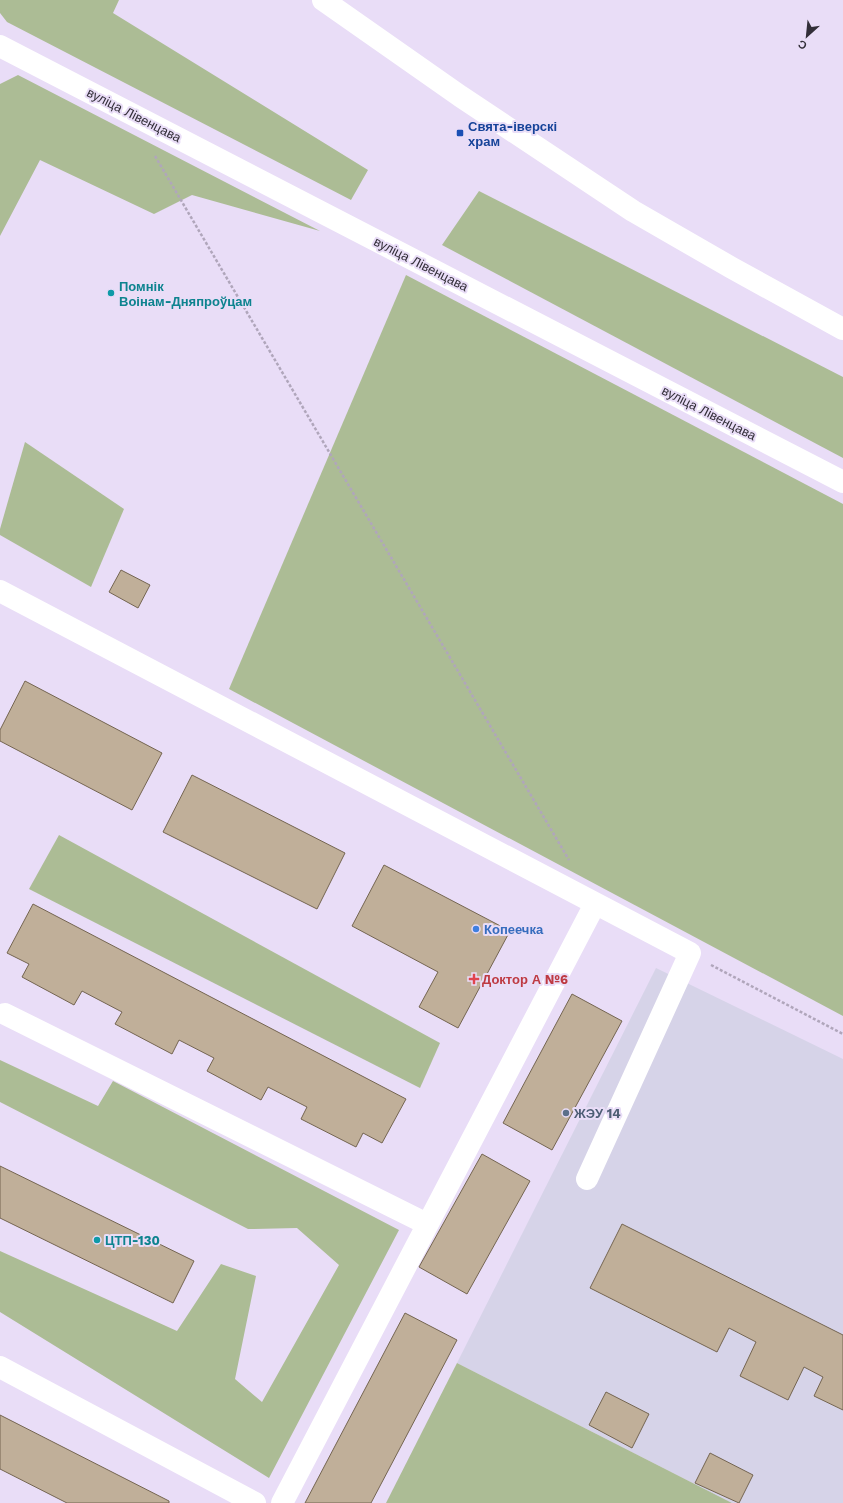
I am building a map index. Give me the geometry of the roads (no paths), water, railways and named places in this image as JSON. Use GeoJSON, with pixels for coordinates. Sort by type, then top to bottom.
{"type":"FeatureCollection","features":[{"type":"Feature","properties":{"kind":"street"},"geometry":{"type":"LineString","coordinates":[[323,0],[467,101],[633,211],[843,329]]}},
{"type":"Feature","properties":{"kind":"street","name":"вуліца Лівенцава"},"geometry":{"type":"LineString","coordinates":[[0,46],[843,482]]}},
{"type":"Feature","properties":{"kind":"street"},"geometry":{"type":"LineString","coordinates":[[0,591],[690,953],[587,1179]]}},
{"type":"Feature","properties":{"kind":"street"},"geometry":{"type":"LineString","coordinates":[[282,1503],[595,904]]}},
{"type":"Feature","properties":{"kind":"street"},"geometry":{"type":"LineString","coordinates":[[5,1014],[427,1224]]}},
{"type":"Feature","properties":{"kind":"street"},"geometry":{"type":"LineString","coordinates":[[0,1367],[255,1503]]}},
{"type":"Feature","properties":{"kind":"place","name":"Свята-іверскі храм"},"geometry":{"type":"Point","coordinates":[460,133]}},
{"type":"Feature","properties":{"kind":"place","name":"Помнік Воінам-Дняпроўцам"},"geometry":{"type":"Point","coordinates":[111,293]}},
{"type":"Feature","properties":{"kind":"place","name":"Копеечка"},"geometry":{"type":"Point","coordinates":[476,929]}},
{"type":"Feature","properties":{"kind":"place","name":"Доктор А №6"},"geometry":{"type":"Point","coordinates":[474,979]}},
{"type":"Feature","properties":{"kind":"place","name":"ЖЭУ 14"},"geometry":{"type":"Point","coordinates":[566,1113]}},
{"type":"Feature","properties":{"kind":"place","name":"ЦТП-130"},"geometry":{"type":"Point","coordinates":[97,1240]}}]}
